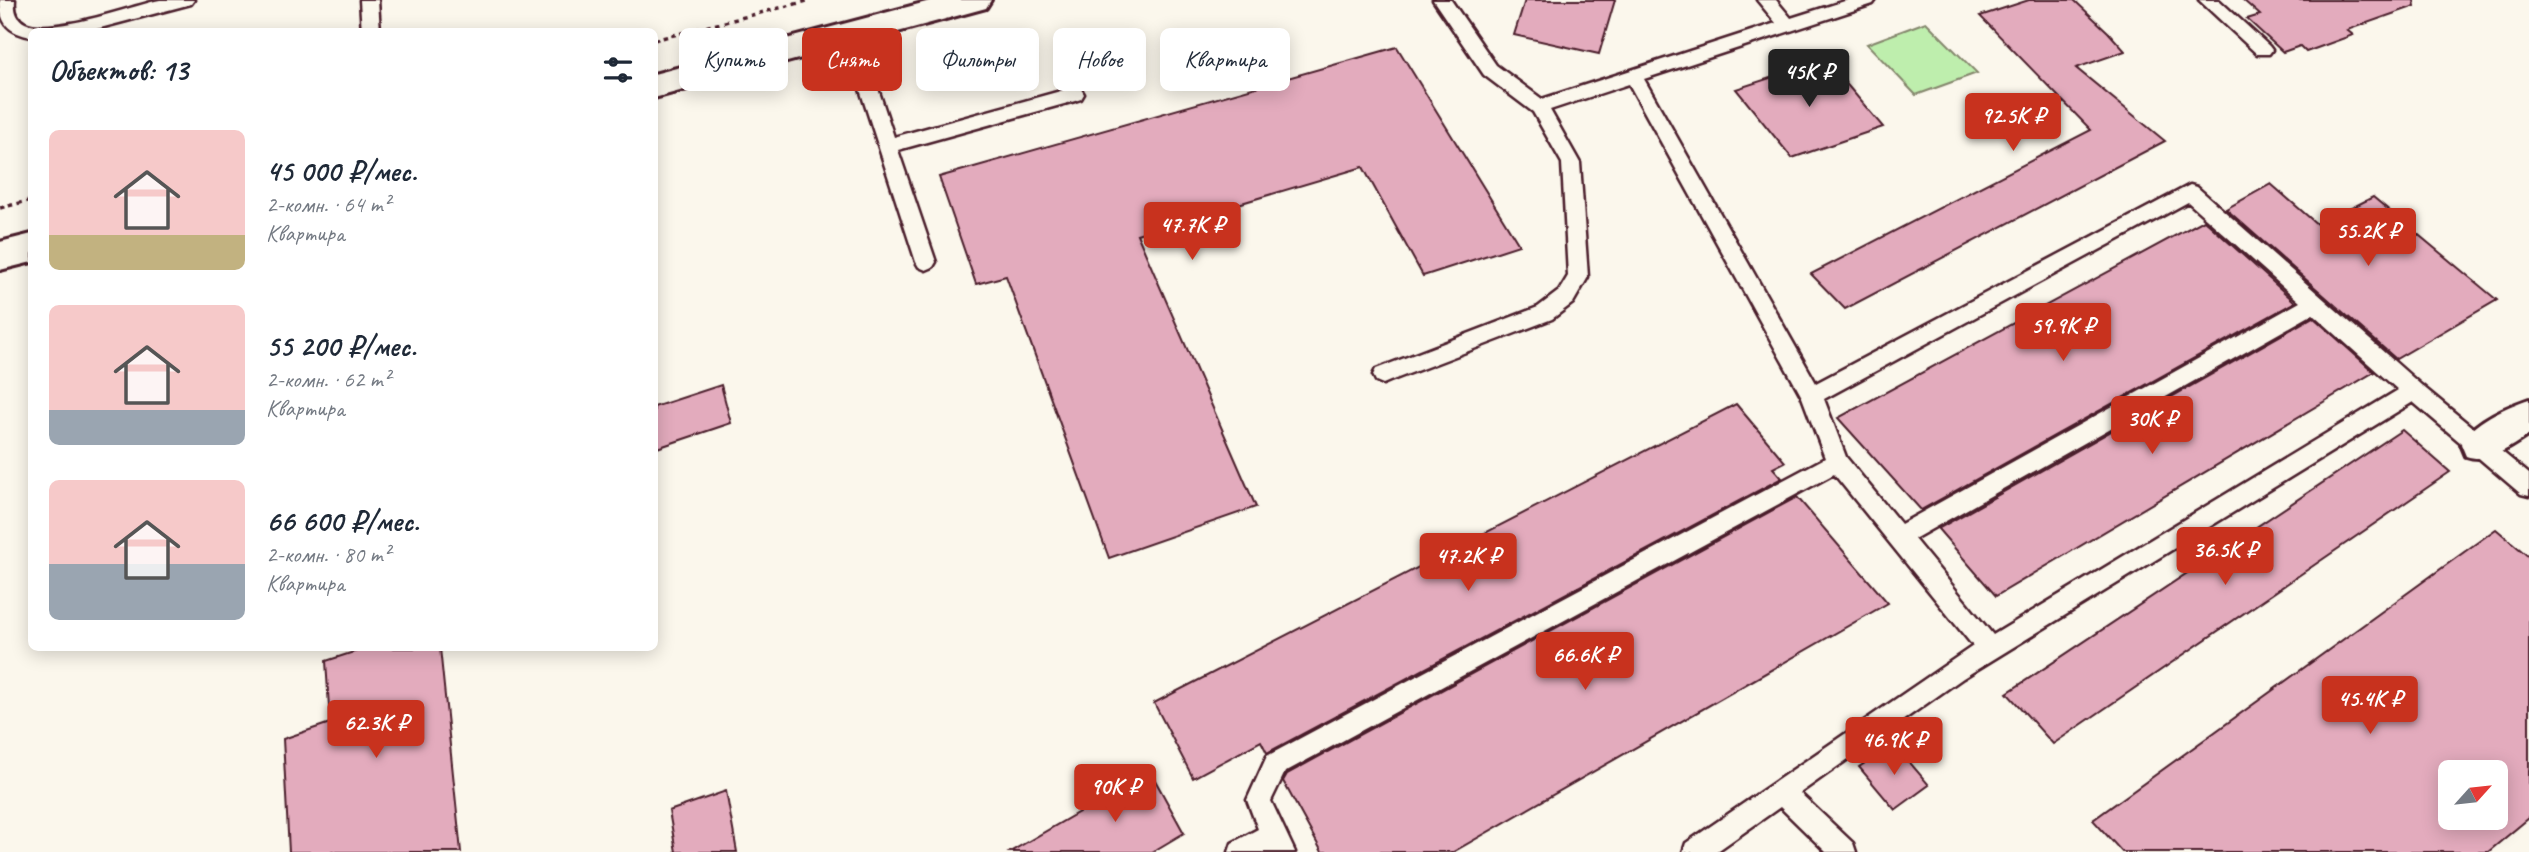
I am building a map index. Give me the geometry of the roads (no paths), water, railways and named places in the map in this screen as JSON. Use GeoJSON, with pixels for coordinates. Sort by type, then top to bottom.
{"type":"FeatureCollection","features":[{"type":"Feature","properties":{"kind":"main road"},"geometry":{"type":"LineString","coordinates":[[873,28],[975,0]]}},
{"type":"Feature","properties":{"kind":"main road"},"geometry":{"type":"LineString","coordinates":[[658,85],[802,47]]}},
{"type":"Feature","properties":{"kind":"main road"},"geometry":{"type":"LineString","coordinates":[[0,256],[28,249]]}},
{"type":"Feature","properties":{"kind":"main road"},"geometry":{"type":"LineString","coordinates":[[2480,444],[2525,422]]}},
{"type":"Feature","properties":{"kind":"lane"},"geometry":{"type":"LineString","coordinates":[[6,0],[5,9],[12,23],[28,31]]}},
{"type":"Feature","properties":{"kind":"lane"},"geometry":{"type":"LineString","coordinates":[[68,28],[185,0]]}},
{"type":"Feature","properties":{"kind":"lane"},"geometry":{"type":"LineString","coordinates":[[369,0],[371,28]]}},
{"type":"Feature","properties":{"kind":"lane"},"geometry":{"type":"LineString","coordinates":[[1383,375],[1545,313],[1566,297],[1578,277],[1571,163],[1539,107],[1490,70],[1442,0]]}},
{"type":"Feature","properties":{"kind":"lane"},"geometry":{"type":"LineString","coordinates":[[1766,0],[1788,26]]}},
{"type":"Feature","properties":{"kind":"lane"},"geometry":{"type":"LineString","coordinates":[[1539,107],[1867,0]]}},
{"type":"Feature","properties":{"kind":"lane"},"geometry":{"type":"LineString","coordinates":[[2208,0],[2263,50]]}},
{"type":"Feature","properties":{"kind":"lane"},"geometry":{"type":"LineString","coordinates":[[1633,77],[1812,395],[1837,462],[1990,649]]}},
{"type":"Feature","properties":{"kind":"lane"},"geometry":{"type":"LineString","coordinates":[[870,91],[926,262]]}},
{"type":"Feature","properties":{"kind":"lane"},"geometry":{"type":"LineString","coordinates":[[888,146],[1075,94]]}},
{"type":"Feature","properties":{"kind":"lane"},"geometry":{"type":"LineString","coordinates":[[1812,395],[2190,192],[2414,391],[2529,487]]}},
{"type":"Feature","properties":{"kind":"lane"},"geometry":{"type":"LineString","coordinates":[[1898,537],[2315,303]]}},
{"type":"Feature","properties":{"kind":"lane"},"geometry":{"type":"LineString","coordinates":[[1695,852],[1955,670],[2414,391]]}},
{"type":"Feature","properties":{"kind":"lane"},"geometry":{"type":"LineString","coordinates":[[1241,852],[1277,843],[1259,800],[1276,764],[1837,462]]}},
{"type":"Feature","properties":{"kind":"lane"},"geometry":{"type":"LineString","coordinates":[[1782,792],[1844,852]]}}]}
